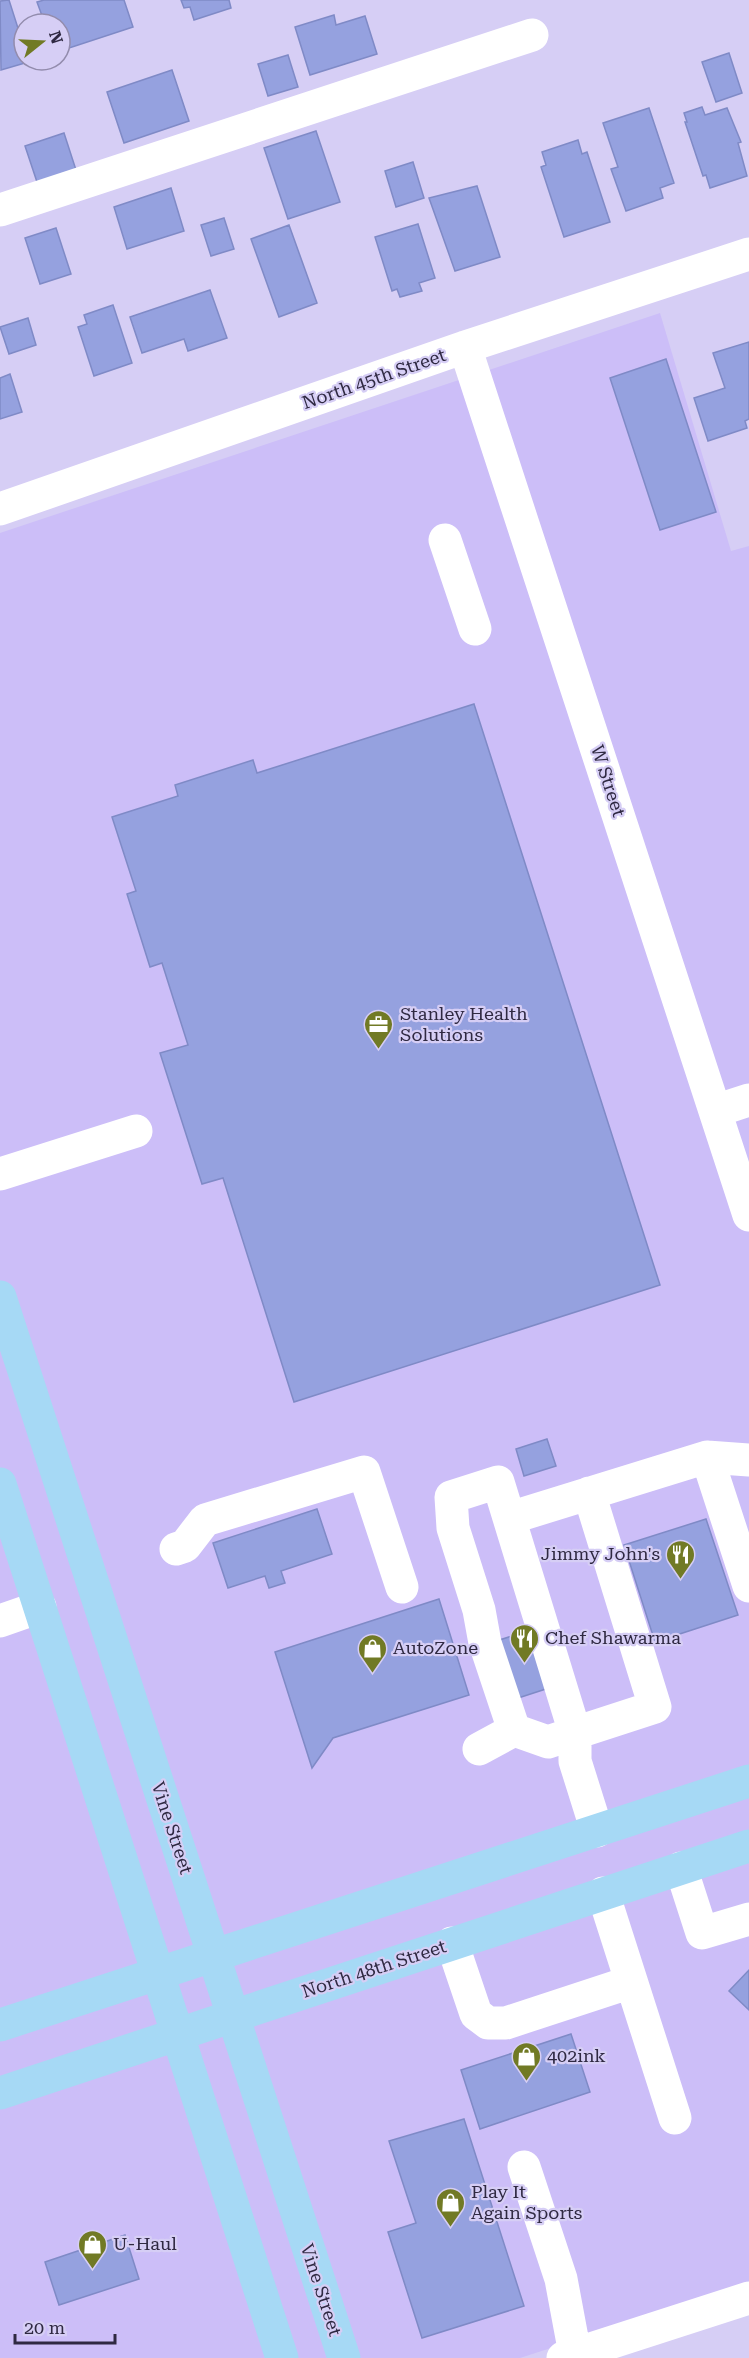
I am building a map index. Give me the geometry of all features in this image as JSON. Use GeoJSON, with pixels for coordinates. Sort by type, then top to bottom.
{"type":"FeatureCollection","features":[{"type":"Feature","properties":{"kind":"main road","name":"Vine Street"},"geometry":{"type":"LineString","coordinates":[[0,1297],[344,2358]]}},
{"type":"Feature","properties":{"kind":"main road"},"geometry":{"type":"LineString","coordinates":[[0,1484],[282,2358]]}},
{"type":"Feature","properties":{"kind":"main road"},"geometry":{"type":"LineString","coordinates":[[0,2025],[749,1780]]}},
{"type":"Feature","properties":{"kind":"main road","name":"North 48th Street"},"geometry":{"type":"LineString","coordinates":[[0,2093],[749,1846]]}},
{"type":"Feature","properties":{"kind":"street"},"geometry":{"type":"LineString","coordinates":[[0,210],[532,35]]}},
{"type":"Feature","properties":{"kind":"street","name":"North 45th Street"},"geometry":{"type":"LineString","coordinates":[[0,508],[465,347],[749,254]]}},
{"type":"Feature","properties":{"kind":"street","name":"W Street"},"geometry":{"type":"LineString","coordinates":[[465,347],[749,1215]]}},
{"type":"Feature","properties":{"kind":"street"},"geometry":{"type":"LineString","coordinates":[[445,540],[475,629]]}},
{"type":"Feature","properties":{"kind":"street"},"geometry":{"type":"LineString","coordinates":[[715,1111],[749,1100]]}},
{"type":"Feature","properties":{"kind":"street"},"geometry":{"type":"LineString","coordinates":[[0,1174],[136,1131]]}},
{"type":"Feature","properties":{"kind":"street"},"geometry":{"type":"LineString","coordinates":[[510,1518],[707,1457],[749,1460]]}},
{"type":"Feature","properties":{"kind":"street"},"geometry":{"type":"LineString","coordinates":[[707,1457],[749,1586]]}},
{"type":"Feature","properties":{"kind":"street"},"geometry":{"type":"LineString","coordinates":[[176,1549],[185,1546],[205,1520],[364,1472],[402,1587]]}},
{"type":"Feature","properties":{"kind":"street"},"geometry":{"type":"LineString","coordinates":[[514,1730],[485,1643],[479,1610],[453,1528],[451,1497],[498,1482],[575,1733],[575,1761],[597,1831]]}},
{"type":"Feature","properties":{"kind":"street"},"geometry":{"type":"LineString","coordinates":[[479,1749],[514,1730],[548,1742],[655,1707],[589,1493]]}},
{"type":"Feature","properties":{"kind":"street"},"geometry":{"type":"LineString","coordinates":[[0,1621],[40,1607]]}},
{"type":"Feature","properties":{"kind":"street"},"geometry":{"type":"LineString","coordinates":[[681,1868],[702,1934],[749,1918]]}},
{"type":"Feature","properties":{"kind":"street"},"geometry":{"type":"LineString","coordinates":[[603,1893],[675,2118]]}},
{"type":"Feature","properties":{"kind":"street"},"geometry":{"type":"LineString","coordinates":[[452,1943],[476,2013],[488,2024],[506,2023],[631,1982]]}},
{"type":"Feature","properties":{"kind":"street"},"geometry":{"type":"LineString","coordinates":[[524,2167],[561,2279],[569,2356],[749,2298]]}},
{"type":"Feature","properties":{"kind":"shaded area"},"geometry":{"type":"Polygon","coordinates":[[[660,313],[731,551],[749,546],[749,2284],[520,2358],[0,2358],[0,533],[660,313]]]}},
{"type":"Feature","properties":{"kind":"building"},"geometry":{"type":"Polygon","coordinates":[[[9,0],[13,12],[12,67],[1,70],[0,1],[9,0]]]}},
{"type":"Feature","properties":{"kind":"building"},"geometry":{"type":"Polygon","coordinates":[[[44,0],[124,0],[133,27],[72,47],[72,12],[41,12],[37,2],[44,0]]]}},
{"type":"Feature","properties":{"kind":"building"},"geometry":{"type":"Polygon","coordinates":[[[181,0],[229,0],[231,8],[194,20],[190,7],[184,8],[181,0]]]}},
{"type":"Feature","properties":{"kind":"building"},"geometry":{"type":"Polygon","coordinates":[[[334,15],[336,25],[365,16],[377,54],[310,75],[295,27],[334,15]]]}},
{"type":"Feature","properties":{"kind":"building"},"geometry":{"type":"Polygon","coordinates":[[[729,53],[742,93],[716,102],[702,62],[729,53]]]}},
{"type":"Feature","properties":{"kind":"building"},"geometry":{"type":"Polygon","coordinates":[[[288,55],[298,87],[268,96],[258,64],[288,55]]]}},
{"type":"Feature","properties":{"kind":"building"},"geometry":{"type":"Polygon","coordinates":[[[172,70],[189,121],[124,143],[107,92],[172,70]]]}},
{"type":"Feature","properties":{"kind":"building"},"geometry":{"type":"Polygon","coordinates":[[[702,107],[705,115],[727,108],[741,142],[738,143],[747,176],[710,188],[706,175],[703,176],[684,113],[702,107]]]}},
{"type":"Feature","properties":{"kind":"building"},"geometry":{"type":"Polygon","coordinates":[[[649,108],[674,183],[660,188],[663,198],[626,211],[611,169],[618,167],[603,123],[649,108]]]}},
{"type":"Feature","properties":{"kind":"building"},"geometry":{"type":"Polygon","coordinates":[[[316,131],[340,202],[288,219],[264,148],[316,131]]]}},
{"type":"Feature","properties":{"kind":"building"},"geometry":{"type":"Polygon","coordinates":[[[64,133],[76,170],[37,182],[25,146],[64,133]]]}},
{"type":"Feature","properties":{"kind":"building"},"geometry":{"type":"Polygon","coordinates":[[[578,140],[582,154],[587,152],[610,222],[564,237],[541,167],[546,165],[542,152],[578,140]]]}},
{"type":"Feature","properties":{"kind":"building"},"geometry":{"type":"Polygon","coordinates":[[[413,162],[424,198],[396,207],[385,171],[413,162]]]}},
{"type":"Feature","properties":{"kind":"building"},"geometry":{"type":"Polygon","coordinates":[[[477,186],[500,257],[455,271],[429,198],[477,186]]]}},
{"type":"Feature","properties":{"kind":"building"},"geometry":{"type":"Polygon","coordinates":[[[171,188],[184,231],[127,249],[114,207],[171,188]]]}},
{"type":"Feature","properties":{"kind":"building"},"geometry":{"type":"Polygon","coordinates":[[[224,218],[234,249],[211,256],[201,225],[224,218]]]}},
{"type":"Feature","properties":{"kind":"building"},"geometry":{"type":"Polygon","coordinates":[[[418,224],[435,278],[419,283],[422,291],[400,297],[397,289],[392,291],[375,237],[418,224]]]}},
{"type":"Feature","properties":{"kind":"building"},"geometry":{"type":"Polygon","coordinates":[[[289,225],[317,303],[279,317],[251,239],[289,225]]]}},
{"type":"Feature","properties":{"kind":"building"},"geometry":{"type":"Polygon","coordinates":[[[56,228],[71,274],[40,284],[25,238],[56,228]]]}},
{"type":"Feature","properties":{"kind":"building"},"geometry":{"type":"Polygon","coordinates":[[[210,290],[227,338],[188,351],[184,339],[142,353],[130,317],[210,290]]]}},
{"type":"Feature","properties":{"kind":"building"},"geometry":{"type":"Polygon","coordinates":[[[113,305],[132,363],[94,376],[78,327],[87,324],[84,315],[113,305]]]}},
{"type":"Feature","properties":{"kind":"building"},"geometry":{"type":"Polygon","coordinates":[[[28,318],[36,345],[9,354],[0,327],[28,318]]]}},
{"type":"Feature","properties":{"kind":"building"},"geometry":{"type":"Polygon","coordinates":[[[749,342],[749,419],[745,421],[747,428],[708,441],[694,398],[725,388],[713,353],[749,342]]]}},
{"type":"Feature","properties":{"kind":"building"},"geometry":{"type":"Polygon","coordinates":[[[666,359],[716,512],[660,530],[610,378],[666,359]]]}},
{"type":"Feature","properties":{"kind":"building"},"geometry":{"type":"Polygon","coordinates":[[[10,374],[22,412],[0,419],[0,378],[10,374]]]}},
{"type":"Feature","properties":{"kind":"building","name":"Stanley Health Solutions"},"geometry":{"type":"Polygon","coordinates":[[[474,704],[660,1285],[294,1402],[223,1178],[202,1184],[160,1053],[188,1045],[162,963],[150,967],[127,894],[136,891],[112,817],[178,796],[175,785],[253,760],[257,773],[474,704]]]}},
{"type":"Feature","properties":{"kind":"building"},"geometry":{"type":"Polygon","coordinates":[[[547,1439],[556,1466],[524,1476],[516,1449],[547,1439]]]}},
{"type":"Feature","properties":{"kind":"building"},"geometry":{"type":"Polygon","coordinates":[[[317,1509],[332,1554],[281,1571],[285,1583],[269,1588],[265,1576],[228,1588],[213,1543],[317,1509]]]}},
{"type":"Feature","properties":{"kind":"building","name":"Jimmy John's"},"geometry":{"type":"Polygon","coordinates":[[[706,1519],[738,1615],[655,1642],[624,1545],[706,1519]]]}},
{"type":"Feature","properties":{"kind":"building","name":"AutoZone"},"geometry":{"type":"Polygon","coordinates":[[[439,1599],[469,1695],[333,1738],[312,1768],[275,1652],[439,1599]]]}},
{"type":"Feature","properties":{"kind":"building"},"geometry":{"type":"Polygon","coordinates":[[[531,1630],[549,1688],[512,1700],[493,1642],[531,1630]]]}},
{"type":"Feature","properties":{"kind":"building"},"geometry":{"type":"Polygon","coordinates":[[[749,1970],[749,2010],[729,1991],[749,1970]]]}},
{"type":"Feature","properties":{"kind":"building","name":"402ink"},"geometry":{"type":"Polygon","coordinates":[[[571,2034],[590,2092],[480,2129],[461,2070],[571,2034]]]}},
{"type":"Feature","properties":{"kind":"building","name":"Play It Again Sports"},"geometry":{"type":"Polygon","coordinates":[[[464,2119],[524,2306],[422,2338],[388,2232],[416,2223],[389,2141],[464,2119]]]}},
{"type":"Feature","properties":{"kind":"building","name":"U-Haul"},"geometry":{"type":"Polygon","coordinates":[[[125,2235],[139,2279],[59,2305],[45,2262],[125,2235]]]}},
{"type":"Feature","properties":{"kind":"place","name":"Stanley Health Solutions"},"geometry":{"type":"Point","coordinates":[379,1050]}},
{"type":"Feature","properties":{"kind":"place","name":"Jimmy John's"},"geometry":{"type":"Point","coordinates":[681,1580]}},
{"type":"Feature","properties":{"kind":"place","name":"Chef Shawarma"},"geometry":{"type":"Point","coordinates":[524,1664]}},
{"type":"Feature","properties":{"kind":"place","name":"AutoZone"},"geometry":{"type":"Point","coordinates":[372,1674]}},
{"type":"Feature","properties":{"kind":"place","name":"402ink"},"geometry":{"type":"Point","coordinates":[526,2082]}},
{"type":"Feature","properties":{"kind":"place","name":"Play It Again Sports"},"geometry":{"type":"Point","coordinates":[450,2228]}},
{"type":"Feature","properties":{"kind":"place","name":"U-Haul"},"geometry":{"type":"Point","coordinates":[92,2270]}}]}
